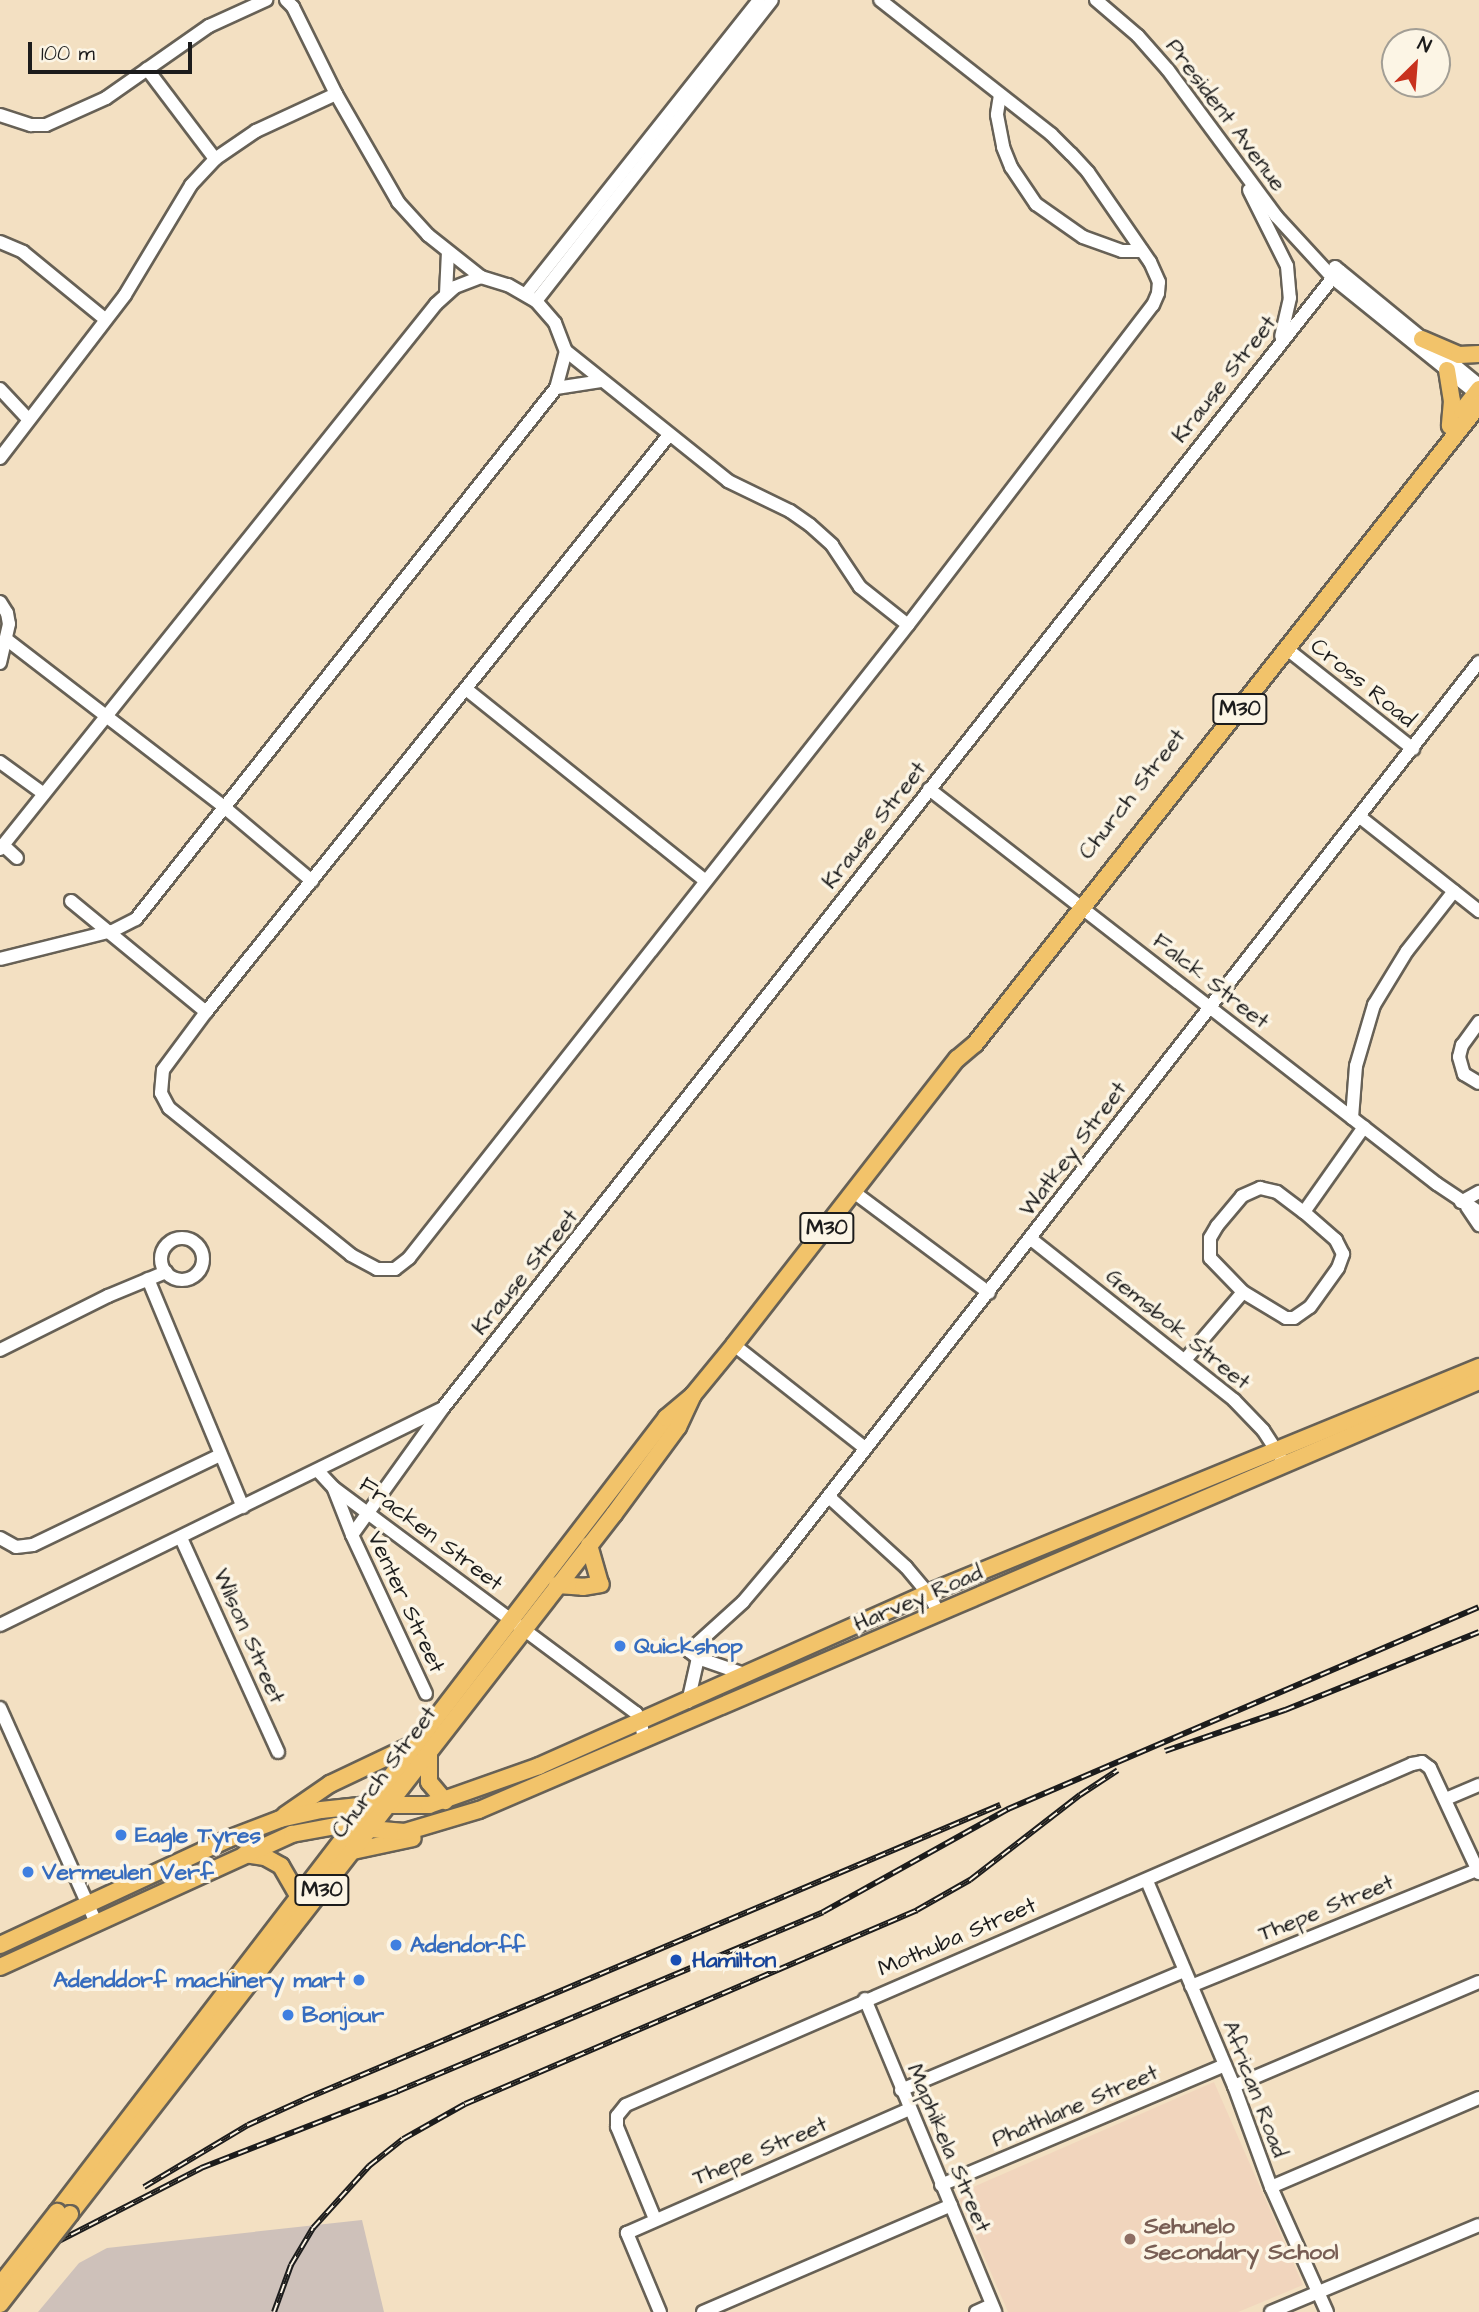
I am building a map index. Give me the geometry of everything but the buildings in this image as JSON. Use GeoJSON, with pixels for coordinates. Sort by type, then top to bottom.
{"type":"FeatureCollection","features":[{"type":"Feature","properties":{"kind":"main road"},"geometry":{"type":"LineString","coordinates":[[1422,339],[1459,355],[1479,354]]}},
{"type":"Feature","properties":{"kind":"main road"},"geometry":{"type":"LineString","coordinates":[[1447,370],[1452,401],[1450,426]]}},
{"type":"Feature","properties":{"kind":"main road","name":"Church Street"},"geometry":{"type":"LineString","coordinates":[[0,2304],[63,2213],[298,1896],[369,1805],[422,1746],[666,1418],[693,1395],[855,1193],[957,1059],[975,1044],[1450,426],[1478,394]]}},
{"type":"Feature","properties":{"kind":"main road","name":"Church Street"},"geometry":{"type":"LineString","coordinates":[[1080,905],[1287,649],[1478,394]]}},
{"type":"Feature","properties":{"kind":"main road","name":"Harvey Road"},"geometry":{"type":"LineString","coordinates":[[280,1819],[321,1810],[369,1805],[421,1806],[445,1801],[539,1766],[928,1593],[1275,1448],[1479,1367]]}},
{"type":"Feature","properties":{"kind":"main road","name":"Harvey Road"},"geometry":{"type":"LineString","coordinates":[[0,1967],[245,1854],[306,1829],[351,1827],[393,1833],[413,1831],[480,1810],[1479,1381]]}},
{"type":"Feature","properties":{"kind":"main road","name":"Church Street"},"geometry":{"type":"LineString","coordinates":[[515,1624],[556,1585],[589,1545],[678,1427],[693,1395]]}},
{"type":"Feature","properties":{"kind":"main road"},"geometry":{"type":"LineString","coordinates":[[556,1585],[583,1587],[601,1584],[589,1545]]}},
{"type":"Feature","properties":{"kind":"main road"},"geometry":{"type":"LineString","coordinates":[[0,1945],[89,1906],[228,1839],[280,1819],[324,1788],[422,1746],[427,1776],[435,1793],[445,1801]]}},
{"type":"Feature","properties":{"kind":"main road","name":"Church Street"},"geometry":{"type":"LineString","coordinates":[[0,2284],[63,2213],[370,1830],[422,1746]]}},
{"type":"Feature","properties":{"kind":"main road"},"geometry":{"type":"LineString","coordinates":[[539,1766],[545,1782]]}},
{"type":"Feature","properties":{"kind":"main road"},"geometry":{"type":"LineString","coordinates":[[353,1851],[407,1840],[480,1810]]}},
{"type":"Feature","properties":{"kind":"main road"},"geometry":{"type":"LineString","coordinates":[[245,1854],[275,1861],[286,1873],[298,1896]]}},
{"type":"Feature","properties":{"kind":"street"},"geometry":{"type":"LineString","coordinates":[[0,115],[31,125],[46,125],[106,98],[209,26],[266,0]]}},
{"type":"Feature","properties":{"kind":"street"},"geometry":{"type":"LineString","coordinates":[[286,0],[293,7],[336,94],[398,202],[448,252],[481,277],[531,298],[555,323],[566,351],[669,435],[728,481],[790,511],[810,525],[832,545],[860,587],[908,625]]}},
{"type":"Feature","properties":{"kind":"street"},"geometry":{"type":"LineString","coordinates":[[531,298],[759,0]]}},
{"type":"Feature","properties":{"kind":"street"},"geometry":{"type":"LineString","coordinates":[[531,298],[772,0]]}},
{"type":"Feature","properties":{"kind":"street"},"geometry":{"type":"LineString","coordinates":[[669,435],[206,1012],[163,1070],[160,1093],[164,1102],[351,1255],[377,1269],[395,1269],[409,1258],[908,625],[1153,305],[1159,282],[1142,251],[1080,163],[1051,134],[880,0]]}},
{"type":"Feature","properties":{"kind":"street","name":"President Avenue"},"geometry":{"type":"LineString","coordinates":[[1096,0],[1138,36],[1168,70],[1276,216],[1336,274],[1478,394]]}},
{"type":"Feature","properties":{"kind":"street"},"geometry":{"type":"LineString","coordinates":[[147,69],[215,159]]}},
{"type":"Feature","properties":{"kind":"street"},"geometry":{"type":"LineString","coordinates":[[0,458],[125,295],[191,185],[215,159],[256,131],[336,94]]}},
{"type":"Feature","properties":{"kind":"street"},"geometry":{"type":"LineString","coordinates":[[1000,95],[997,115],[1003,147],[1011,167],[1036,204],[1083,237],[1122,251],[1142,251]]}},
{"type":"Feature","properties":{"kind":"street"},"geometry":{"type":"LineString","coordinates":[[1230,155],[1287,266],[1290,298],[1279,343]]}},
{"type":"Feature","properties":{"kind":"street"},"geometry":{"type":"LineString","coordinates":[[0,242],[23,252],[104,319]]}},
{"type":"Feature","properties":{"kind":"street"},"geometry":{"type":"LineString","coordinates":[[446,294],[448,252]]}},
{"type":"Feature","properties":{"kind":"street","name":"President Avenue"},"geometry":{"type":"LineString","coordinates":[[1336,274],[1422,339],[1478,394]]}},
{"type":"Feature","properties":{"kind":"street","name":"Krause Street"},"geometry":{"type":"LineString","coordinates":[[352,1535],[443,1408],[1336,274]]}},
{"type":"Feature","properties":{"kind":"street"},"geometry":{"type":"LineString","coordinates":[[17,858],[1,847],[420,322],[446,294],[481,277]]}},
{"type":"Feature","properties":{"kind":"street"},"geometry":{"type":"LineString","coordinates":[[0,959],[112,931],[136,919],[556,388],[566,351]]}},
{"type":"Feature","properties":{"kind":"street"},"geometry":{"type":"LineString","coordinates":[[556,388],[602,381]]}},
{"type":"Feature","properties":{"kind":"street"},"geometry":{"type":"LineString","coordinates":[[0,389],[29,420]]}},
{"type":"Feature","properties":{"kind":"street"},"geometry":{"type":"LineString","coordinates":[[0,602],[7,613],[6,639],[0,663]]}},
{"type":"Feature","properties":{"kind":"street"},"geometry":{"type":"LineString","coordinates":[[6,639],[224,807],[312,881]]}},
{"type":"Feature","properties":{"kind":"street","name":"Cross Road"},"geometry":{"type":"LineString","coordinates":[[1287,649],[1413,749]]}},
{"type":"Feature","properties":{"kind":"street","name":"Watkey Street"},"geometry":{"type":"LineString","coordinates":[[694,1655],[743,1602],[829,1497],[1031,1240],[1209,1006],[1479,663]]}},
{"type":"Feature","properties":{"kind":"street"},"geometry":{"type":"LineString","coordinates":[[466,689],[706,881]]}},
{"type":"Feature","properties":{"kind":"street"},"geometry":{"type":"LineString","coordinates":[[0,762],[44,794]]}},
{"type":"Feature","properties":{"kind":"street","name":"Falck Street"},"geometry":{"type":"LineString","coordinates":[[929,789],[1352,1118],[1464,1204],[1479,1212]]}},
{"type":"Feature","properties":{"kind":"street"},"geometry":{"type":"LineString","coordinates":[[1360,817],[1479,912]]}},
{"type":"Feature","properties":{"kind":"street"},"geometry":{"type":"LineString","coordinates":[[1352,1118],[1356,1066],[1374,1005],[1407,951],[1454,891]]}},
{"type":"Feature","properties":{"kind":"street"},"geometry":{"type":"LineString","coordinates":[[71,901],[112,931],[206,1012]]}},
{"type":"Feature","properties":{"kind":"street"},"geometry":{"type":"LineString","coordinates":[[1479,1022],[1462,1045],[1459,1057],[1464,1074],[1479,1083]]}},
{"type":"Feature","properties":{"kind":"street"},"geometry":{"type":"LineString","coordinates":[[1304,1212],[1364,1127]]}},
{"type":"Feature","properties":{"kind":"street"},"geometry":{"type":"LineString","coordinates":[[1260,1188],[1277,1192],[1304,1212],[1336,1240],[1343,1254],[1338,1268],[1310,1307],[1294,1318],[1286,1318],[1243,1292],[1210,1258],[1210,1238],[1242,1196],[1260,1188]]}},
{"type":"Feature","properties":{"kind":"street"},"geometry":{"type":"LineString","coordinates":[[1464,1204],[1479,1192]]}},
{"type":"Feature","properties":{"kind":"street"},"geometry":{"type":"LineString","coordinates":[[855,1193],[989,1293]]}},
{"type":"Feature","properties":{"kind":"street","name":"Falck Street"},"geometry":{"type":"LineString","coordinates":[[1464,1204],[1479,1225]]}},
{"type":"Feature","properties":{"kind":"street","name":"Gemsbok Street"},"geometry":{"type":"LineString","coordinates":[[1031,1240],[1185,1360],[1251,1416],[1285,1465]]}},
{"type":"Feature","properties":{"kind":"street"},"geometry":{"type":"LineString","coordinates":[[0,1350],[166,1272]]}},
{"type":"Feature","properties":{"kind":"street"},"geometry":{"type":"LineString","coordinates":[[148,1279],[243,1507]]}},
{"type":"Feature","properties":{"kind":"street"},"geometry":{"type":"LineString","coordinates":[[1185,1360],[1243,1292]]}},
{"type":"Feature","properties":{"kind":"street"},"geometry":{"type":"LineString","coordinates":[[734,1345],[865,1448]]}},
{"type":"Feature","properties":{"kind":"street","name":"Krause Street"},"geometry":{"type":"LineString","coordinates":[[0,1625],[443,1408]]}},
{"type":"Feature","properties":{"kind":"street"},"geometry":{"type":"LineString","coordinates":[[0,1538],[16,1547],[33,1545],[220,1455]]}},
{"type":"Feature","properties":{"kind":"street","name":"Fracken Street"},"geometry":{"type":"LineString","coordinates":[[318,1471],[334,1488],[636,1713],[641,1722]]}},
{"type":"Feature","properties":{"kind":"street","name":"Venter Street"},"geometry":{"type":"LineString","coordinates":[[334,1488],[352,1535],[426,1694]]}},
{"type":"Feature","properties":{"kind":"street"},"geometry":{"type":"LineString","coordinates":[[829,1497],[906,1567],[928,1593],[939,1614]]}},
{"type":"Feature","properties":{"kind":"street","name":"Wilson Street"},"geometry":{"type":"LineString","coordinates":[[181,1538],[278,1752]]}},
{"type":"Feature","properties":{"kind":"street"},"geometry":{"type":"LineString","coordinates":[[688,1702],[694,1655],[748,1675]]}},
{"type":"Feature","properties":{"kind":"street"},"geometry":{"type":"LineString","coordinates":[[0,1708],[96,1923]]}},
{"type":"Feature","properties":{"kind":"street"},"geometry":{"type":"LineString","coordinates":[[641,1722],[643,1741]]}},
{"type":"Feature","properties":{"kind":"street","name":"Mothuba Street"},"geometry":{"type":"LineString","coordinates":[[655,2219],[617,2127],[616,2121],[622,2108],[865,1999],[1422,1762],[1430,1768],[1446,1799]]}},
{"type":"Feature","properties":{"kind":"street"},"geometry":{"type":"LineString","coordinates":[[1478,1870],[1446,1799],[1479,1785]]}},
{"type":"Feature","properties":{"kind":"street","name":"Thepe Street"},"geometry":{"type":"LineString","coordinates":[[1191,1986],[1478,1870]]}},
{"type":"Feature","properties":{"kind":"street","name":"African Road"},"geometry":{"type":"LineString","coordinates":[[1147,1881],[1234,2086],[1271,2187],[1327,2312]]}},
{"type":"Feature","properties":{"kind":"street"},"geometry":{"type":"LineString","coordinates":[[901,2090],[1184,1971]]}},
{"type":"Feature","properties":{"kind":"street"},"geometry":{"type":"LineString","coordinates":[[1234,2086],[1479,1982]]}},
{"type":"Feature","properties":{"kind":"street","name":"Maphikela Street"},"geometry":{"type":"LineString","coordinates":[[865,1999],[994,2309]]}},
{"type":"Feature","properties":{"kind":"street","name":"Phathlane Street"},"geometry":{"type":"LineString","coordinates":[[941,2185],[1225,2065]]}},
{"type":"Feature","properties":{"kind":"street"},"geometry":{"type":"LineString","coordinates":[[1271,2187],[1479,2098]]}},
{"type":"Feature","properties":{"kind":"street","name":"Thepe Street"},"geometry":{"type":"LineString","coordinates":[[660,2312],[627,2233],[909,2109]]}},
{"type":"Feature","properties":{"kind":"street"},"geometry":{"type":"LineString","coordinates":[[703,2312],[951,2205]]}},
{"type":"Feature","properties":{"kind":"street"},"geometry":{"type":"LineString","coordinates":[[1271,2312],[1479,2225]]}},
{"type":"Feature","properties":{"kind":"street"},"geometry":{"type":"LineString","coordinates":[[975,2312],[994,2309]]}},
{"type":"Feature","properties":{"kind":"shaded area","name":"Sehunelo Secondary School"},"geometry":{"type":"Polygon","coordinates":[[[1214,2082],[1303,2285],[1238,2312],[1008,2312],[957,2194],[1214,2082]]]}},
{"type":"Feature","properties":{"kind":"shaded area"},"geometry":{"type":"Polygon","coordinates":[[[362,2220],[384,2312],[38,2312],[79,2263],[107,2248],[362,2220]]]}},
{"type":"Feature","properties":{"kind":"railway"},"geometry":{"type":"LineString","coordinates":[[0,2271],[201,2168],[398,2091],[823,1912],[1008,1809],[1479,1607]]}},
{"type":"Feature","properties":{"kind":"railway"},"geometry":{"type":"LineString","coordinates":[[1165,1751],[1285,1710],[1479,1632]]}},
{"type":"Feature","properties":{"kind":"railway"},"geometry":{"type":"LineString","coordinates":[[274,2312],[291,2265],[313,2228],[369,2166],[403,2139],[465,2104],[917,1910],[970,1880],[1080,1795],[1118,1770]]}},
{"type":"Feature","properties":{"kind":"railway"},"geometry":{"type":"LineString","coordinates":[[144,2187],[248,2125],[305,2099],[1000,1805]]}},
{"type":"Feature","properties":{"kind":"place","name":"Quickshop"},"geometry":{"type":"Point","coordinates":[620,1646]}},
{"type":"Feature","properties":{"kind":"place","name":"Eagle Tyres"},"geometry":{"type":"Point","coordinates":[121,1835]}},
{"type":"Feature","properties":{"kind":"place","name":"Vermeulen Verf"},"geometry":{"type":"Point","coordinates":[28,1872]}},
{"type":"Feature","properties":{"kind":"place","name":"Adendorff"},"geometry":{"type":"Point","coordinates":[396,1945]}},
{"type":"Feature","properties":{"kind":"place","name":"Hamilton"},"geometry":{"type":"Point","coordinates":[676,1960]}},
{"type":"Feature","properties":{"kind":"place","name":"Adenddorf machinery mart"},"geometry":{"type":"Point","coordinates":[359,1980]}},
{"type":"Feature","properties":{"kind":"place","name":"Bonjour"},"geometry":{"type":"Point","coordinates":[288,2015]}},
{"type":"Feature","properties":{"kind":"place","name":"Sehunelo Secondary School"},"geometry":{"type":"Point","coordinates":[1130,2239]}}]}
